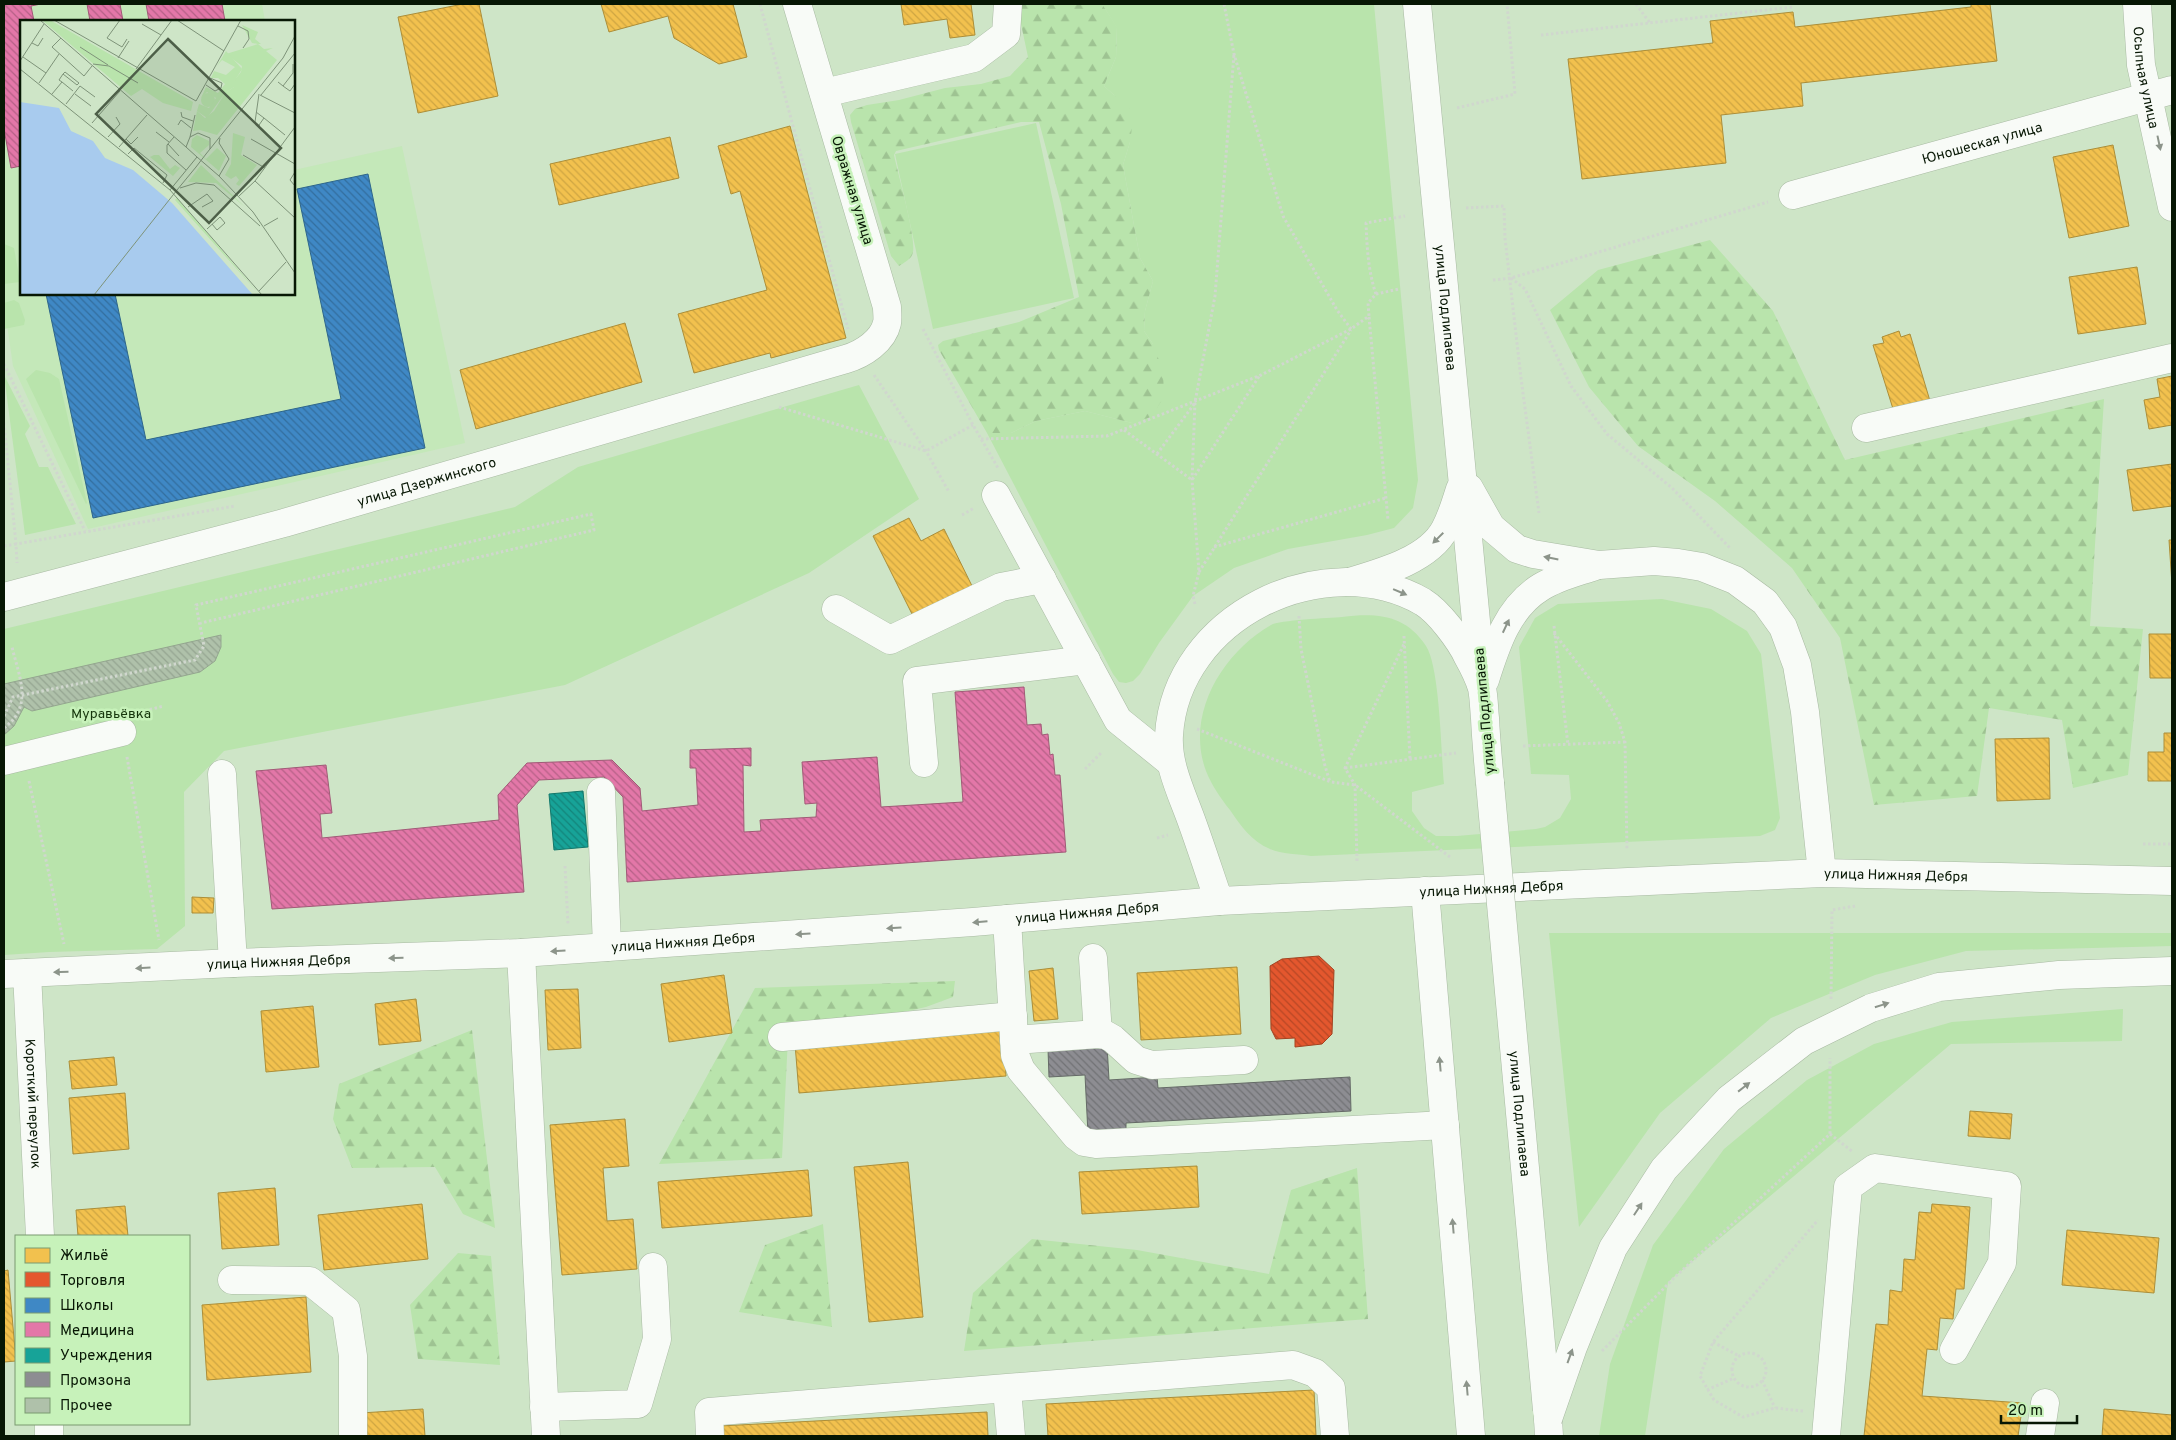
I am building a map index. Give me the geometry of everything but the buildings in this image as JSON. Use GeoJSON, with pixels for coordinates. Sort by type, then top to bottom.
{"type":"FeatureCollection","features":[{"type":"Feature","properties":{"kind":"main road","name":"Овражная улица"},"geometry":{"type":"LineString","coordinates":[[797,4],[887,307],[887,324],[876,341],[858,355],[848,346]]}},
{"type":"Feature","properties":{"kind":"main road"},"geometry":{"type":"LineString","coordinates":[[824,93],[974,58],[1006,34],[1008,4]]}},
{"type":"Feature","properties":{"kind":"main road","name":"улица Подлипаева"},"geometry":{"type":"LineString","coordinates":[[1417,4],[1464,478],[1548,1427]]}},
{"type":"Feature","properties":{"kind":"main road","name":"Осыпная улица"},"geometry":{"type":"LineString","coordinates":[[2137,4],[2141,65],[2160,93],[2172,207]]}},
{"type":"Feature","properties":{"kind":"main road","name":"Юношеская улица"},"geometry":{"type":"LineString","coordinates":[[1793,194],[2160,93]]}},
{"type":"Feature","properties":{"kind":"main road","name":"улица Дзержинского"},"geometry":{"type":"LineString","coordinates":[[4,597],[284,523],[848,346]]}},
{"type":"Feature","properties":{"kind":"main road"},"geometry":{"type":"LineString","coordinates":[[1866,428],[2172,358]]}},
{"type":"Feature","properties":{"kind":"main road"},"geometry":{"type":"LineString","coordinates":[[1464,478],[1479,509],[1491,527],[1517,549],[1549,557],[1599,565],[1654,561],[1678,562],[1702,567],[1735,580],[1765,602],[1783,627],[1797,666],[1805,712],[1822,873]]}},
{"type":"Feature","properties":{"kind":"main road"},"geometry":{"type":"LineString","coordinates":[[1219,900],[1170,762],[1169,734],[1174,706],[1191,668],[1218,632],[1244,611],[1276,594],[1319,584],[1353,581],[1378,574],[1407,562],[1428,547],[1444,531],[1454,510],[1464,478]]}},
{"type":"Feature","properties":{"kind":"main road"},"geometry":{"type":"LineString","coordinates":[[996,495],[1118,720],[1170,762]]}},
{"type":"Feature","properties":{"kind":"main road"},"geometry":{"type":"LineString","coordinates":[[1482,688],[1502,635],[1510,618],[1522,602],[1541,587],[1599,565]]}},
{"type":"Feature","properties":{"kind":"main road"},"geometry":{"type":"LineString","coordinates":[[836,609],[890,640],[1001,587],[1042,579]]}},
{"type":"Feature","properties":{"kind":"main road"},"geometry":{"type":"LineString","coordinates":[[1353,581],[1380,584],[1424,603],[1445,623],[1468,656],[1482,688]]}},
{"type":"Feature","properties":{"kind":"main road"},"geometry":{"type":"LineString","coordinates":[[924,763],[917,681],[1086,660]]}},
{"type":"Feature","properties":{"kind":"main road"},"geometry":{"type":"LineString","coordinates":[[14,759],[122,732]]}},
{"type":"Feature","properties":{"kind":"main road"},"geometry":{"type":"LineString","coordinates":[[222,774],[233,963]]}},
{"type":"Feature","properties":{"kind":"main road"},"geometry":{"type":"LineString","coordinates":[[601,792],[607,948]]}},
{"type":"Feature","properties":{"kind":"main road","name":"улица Нижняя Дебря"},"geometry":{"type":"LineString","coordinates":[[16,974],[233,963],[521,953],[1008,919],[1219,900],[1822,873],[2172,881]]}},
{"type":"Feature","properties":{"kind":"main road"},"geometry":{"type":"LineString","coordinates":[[1425,891],[1471,1436]]}},
{"type":"Feature","properties":{"kind":"main road"},"geometry":{"type":"LineString","coordinates":[[1008,919],[1015,1055],[1021,1070],[1076,1136],[1084,1142],[1096,1144],[1445,1125]]}},
{"type":"Feature","properties":{"kind":"main road"},"geometry":{"type":"LineString","coordinates":[[521,953],[546,1436]]}},
{"type":"Feature","properties":{"kind":"main road"},"geometry":{"type":"LineString","coordinates":[[1093,958],[1098,1034]]}},
{"type":"Feature","properties":{"kind":"main road"},"geometry":{"type":"LineString","coordinates":[[1548,1427],[1573,1347],[1612,1248],[1664,1169],[1729,1099],[1804,1041],[1871,1008],[1939,987],[2058,975],[2172,971]]}},
{"type":"Feature","properties":{"kind":"main road","name":"Короткий переулок"},"geometry":{"type":"LineString","coordinates":[[16,974],[40,1235]]}},
{"type":"Feature","properties":{"kind":"main road"},"geometry":{"type":"LineString","coordinates":[[782,1037],[1013,1028],[1106,1035],[1136,1060],[1152,1065],[1244,1060]]}},
{"type":"Feature","properties":{"kind":"main road"},"geometry":{"type":"LineString","coordinates":[[1827,1425],[1848,1187],[1874,1168],[2007,1186],[2002,1263],[1954,1350]]}},
{"type":"Feature","properties":{"kind":"main road"},"geometry":{"type":"LineString","coordinates":[[544,1407],[638,1404],[657,1339],[653,1267]]}},
{"type":"Feature","properties":{"kind":"main road"},"geometry":{"type":"LineString","coordinates":[[232,1280],[310,1281],[346,1310],[353,1356],[353,1436]]}},
{"type":"Feature","properties":{"kind":"main road"},"geometry":{"type":"LineString","coordinates":[[710,1436],[709,1412],[1293,1365],[1316,1373],[1332,1388],[1335,1436]]}},
{"type":"Feature","properties":{"kind":"main road"},"geometry":{"type":"LineString","coordinates":[[1008,1389],[1011,1436]]}},
{"type":"Feature","properties":{"kind":"main road"},"geometry":{"type":"LineString","coordinates":[[2040,1436],[2044,1403]]}},
{"type":"Feature","properties":{"kind":"path"},"geometry":{"type":"LineString","coordinates":[[760,4],[848,346]]}},
{"type":"Feature","properties":{"kind":"path"},"geometry":{"type":"LineString","coordinates":[[1224,4],[1234,54],[1283,216],[1337,310],[1351,329]]}},
{"type":"Feature","properties":{"kind":"path"},"geometry":{"type":"LineString","coordinates":[[1457,108],[1515,94],[1507,4]]}},
{"type":"Feature","properties":{"kind":"path"},"geometry":{"type":"LineString","coordinates":[[1636,4],[1650,23]]}},
{"type":"Feature","properties":{"kind":"path"},"geometry":{"type":"LineString","coordinates":[[1541,36],[1792,7]]}},
{"type":"Feature","properties":{"kind":"path"},"geometry":{"type":"LineString","coordinates":[[1199,572],[1192,480],[1195,402],[1215,296],[1234,54]]}},
{"type":"Feature","properties":{"kind":"path"},"geometry":{"type":"LineString","coordinates":[[1493,280],[1511,278],[1793,194]]}},
{"type":"Feature","properties":{"kind":"path"},"geometry":{"type":"LineString","coordinates":[[1466,208],[1504,206],[1505,238],[1539,513]]}},
{"type":"Feature","properties":{"kind":"path"},"geometry":{"type":"LineString","coordinates":[[1376,294],[1371,280],[1366,223],[1406,216]]}},
{"type":"Feature","properties":{"kind":"path"},"geometry":{"type":"LineString","coordinates":[[1511,278],[1525,289],[1571,386],[1607,434],[1672,488],[1733,551]]}},
{"type":"Feature","properties":{"kind":"path"},"geometry":{"type":"LineString","coordinates":[[1388,520],[1368,303],[1376,294],[1398,289]]}},
{"type":"Feature","properties":{"kind":"path"},"geometry":{"type":"LineString","coordinates":[[981,439],[1107,436],[1260,375],[1351,329],[1369,316]]}},
{"type":"Feature","properties":{"kind":"path"},"geometry":{"type":"LineString","coordinates":[[1196,604],[1193,596],[1199,572],[1351,329]]}},
{"type":"Feature","properties":{"kind":"path"},"geometry":{"type":"LineString","coordinates":[[923,330],[998,468]]}},
{"type":"Feature","properties":{"kind":"path"},"geometry":{"type":"LineString","coordinates":[[4,364],[85,531]]}},
{"type":"Feature","properties":{"kind":"path"},"geometry":{"type":"LineString","coordinates":[[874,375],[926,451],[949,492]]}},
{"type":"Feature","properties":{"kind":"path"},"geometry":{"type":"LineString","coordinates":[[1192,480],[1260,375]]}},
{"type":"Feature","properties":{"kind":"path"},"geometry":{"type":"LineString","coordinates":[[1157,454],[1195,402]]}},
{"type":"Feature","properties":{"kind":"path"},"geometry":{"type":"LineString","coordinates":[[771,405],[926,451],[973,425]]}},
{"type":"Feature","properties":{"kind":"path"},"geometry":{"type":"LineString","coordinates":[[4,423],[18,563]]}},
{"type":"Feature","properties":{"kind":"path"},"geometry":{"type":"LineString","coordinates":[[1124,430],[1192,480]]}},
{"type":"Feature","properties":{"kind":"path"},"geometry":{"type":"LineString","coordinates":[[1214,547],[1386,498]]}},
{"type":"Feature","properties":{"kind":"path"},"geometry":{"type":"LineString","coordinates":[[4,546],[240,506]]}},
{"type":"Feature","properties":{"kind":"path"},"geometry":{"type":"LineString","coordinates":[[4,716],[13,697],[195,660],[204,646],[196,605],[591,514],[594,530],[201,623]]}},
{"type":"Feature","properties":{"kind":"path"},"geometry":{"type":"LineString","coordinates":[[1299,616],[1301,649],[1325,766],[1331,782]]}},
{"type":"Feature","properties":{"kind":"path"},"geometry":{"type":"LineString","coordinates":[[1554,626],[1568,745]]}},
{"type":"Feature","properties":{"kind":"path"},"geometry":{"type":"LineString","coordinates":[[1554,633],[1607,701],[1619,723],[1625,742],[1627,850]]}},
{"type":"Feature","properties":{"kind":"path"},"geometry":{"type":"LineString","coordinates":[[1404,636],[1410,759]]}},
{"type":"Feature","properties":{"kind":"path"},"geometry":{"type":"LineString","coordinates":[[1344,768],[1404,644]]}},
{"type":"Feature","properties":{"kind":"path"},"geometry":{"type":"LineString","coordinates":[[4,728],[18,712],[24,696],[12,647]]}},
{"type":"Feature","properties":{"kind":"path"},"geometry":{"type":"LineString","coordinates":[[1194,728],[1331,782],[1355,785]]}},
{"type":"Feature","properties":{"kind":"path"},"geometry":{"type":"LineString","coordinates":[[122,732],[160,945]]}},
{"type":"Feature","properties":{"kind":"path"},"geometry":{"type":"LineString","coordinates":[[1523,746],[1625,742]]}},
{"type":"Feature","properties":{"kind":"path"},"geometry":{"type":"LineString","coordinates":[[1085,770],[1102,752]]}},
{"type":"Feature","properties":{"kind":"path"},"geometry":{"type":"LineString","coordinates":[[1344,768],[1456,753]]}},
{"type":"Feature","properties":{"kind":"path"},"geometry":{"type":"LineString","coordinates":[[14,759],[65,950]]}},
{"type":"Feature","properties":{"kind":"path"},"geometry":{"type":"LineString","coordinates":[[1344,768],[1355,785],[1450,857]]}},
{"type":"Feature","properties":{"kind":"path"},"geometry":{"type":"LineString","coordinates":[[1355,785],[1357,861]]}},
{"type":"Feature","properties":{"kind":"path"},"geometry":{"type":"LineString","coordinates":[[2143,844],[2172,844]]}},
{"type":"Feature","properties":{"kind":"path"},"geometry":{"type":"LineString","coordinates":[[566,866],[568,925]]}},
{"type":"Feature","properties":{"kind":"path"},"geometry":{"type":"LineString","coordinates":[[1831,1008],[1832,910],[1855,906]]}},
{"type":"Feature","properties":{"kind":"path"},"geometry":{"type":"LineString","coordinates":[[1600,1353],[1676,1276],[1830,1134],[1830,1056]]}},
{"type":"Feature","properties":{"kind":"path"},"geometry":{"type":"LineString","coordinates":[[1827,1425],[1774,1408],[1742,1417],[1714,1400],[1700,1376],[1713,1342],[1817,1220],[1846,1214]]}},
{"type":"Feature","properties":{"kind":"path"},"geometry":{"type":"LineString","coordinates":[[1713,1342],[1739,1356]]}},
{"type":"Feature","properties":{"kind":"path"},"geometry":{"type":"LineString","coordinates":[[1749,1353],[1761,1358],[1765,1372],[1762,1380],[1755,1385],[1745,1386],[1734,1378],[1732,1365],[1739,1356],[1749,1353]]}},
{"type":"Feature","properties":{"kind":"path"},"geometry":{"type":"LineString","coordinates":[[1708,1390],[1734,1378]]}},
{"type":"Feature","properties":{"kind":"path"},"geometry":{"type":"LineString","coordinates":[[1762,1380],[1774,1408]]}},
{"type":"Feature","properties":{"kind":"shaded area"},"geometry":{"type":"Polygon","coordinates":[[[4,4],[262,4],[265,20],[20,20],[20,295],[295,295],[295,170],[402,146],[465,443],[88,529],[13,366],[4,304],[4,4]]]}},
{"type":"Feature","properties":{"kind":"green space"},"geometry":{"type":"Polygon","coordinates":[[[1020,4],[1102,4],[1117,27],[1116,57],[1104,86],[1134,113],[1130,142],[1123,165],[1140,258],[1153,281],[1145,311],[1144,331],[1153,344],[1163,371],[1164,397],[1151,417],[1132,423],[1085,411],[1036,421],[1011,433],[987,433],[939,350],[938,345],[943,341],[1019,322],[1079,297],[1061,204],[1039,122],[1021,122],[896,151],[894,155],[913,244],[911,257],[899,266],[891,256],[851,122],[850,115],[855,109],[867,105],[899,100],[945,88],[981,84],[1010,76],[1028,57],[1021,24],[1020,4]]]}},
{"type":"Feature","properties":{"kind":"green space"},"geometry":{"type":"Polygon","coordinates":[[[1102,4],[1374,4],[1418,480],[1413,508],[1394,528],[1367,535],[1288,549],[1234,568],[1193,596],[1159,643],[1140,674],[1133,681],[1126,683],[1119,682],[1113,674],[987,433],[1011,433],[1036,421],[1085,411],[1132,423],[1153,344],[1144,331],[1145,311],[1153,281],[1140,258],[1123,165],[1130,142],[1114,95],[1104,86],[1116,57],[1117,28],[1102,4]]]}},
{"type":"Feature","properties":{"kind":"green space"},"geometry":{"type":"Polygon","coordinates":[[[1036,123],[1074,298],[933,329],[895,154],[1036,123]]]}},
{"type":"Feature","properties":{"kind":"green space"},"geometry":{"type":"Polygon","coordinates":[[[1710,240],[1773,311],[1845,460],[2104,399],[2090,626],[2143,629],[2128,775],[2073,788],[2062,720],[1989,708],[1977,796],[1874,805],[1840,638],[1792,568],[1715,501],[1638,446],[1589,387],[1550,310],[1598,270],[1710,240]]]}},
{"type":"Feature","properties":{"kind":"green space"},"geometry":{"type":"Polygon","coordinates":[[[4,244],[14,248],[20,282],[4,284],[4,244]]]}},
{"type":"Feature","properties":{"kind":"green space"},"geometry":{"type":"Polygon","coordinates":[[[14,300],[19,303],[25,320],[24,325],[4,329],[4,303],[14,300]]]}},
{"type":"Feature","properties":{"kind":"green space"},"geometry":{"type":"Polygon","coordinates":[[[36,370],[50,373],[59,379],[86,504],[26,379],[36,370]]]}},
{"type":"Feature","properties":{"kind":"green space"},"geometry":{"type":"Polygon","coordinates":[[[4,375],[30,426],[25,434],[39,467],[48,467],[76,524],[25,535],[4,375]]]}},
{"type":"Feature","properties":{"kind":"green space","name":"Муравьёвка"},"geometry":{"type":"Polygon","coordinates":[[[859,385],[919,499],[809,573],[565,685],[224,751],[184,792],[185,926],[157,949],[4,955],[4,629],[515,507],[578,467],[859,385]]]}},
{"type":"Feature","properties":{"kind":"green space"},"geometry":{"type":"Polygon","coordinates":[[[1662,599],[1711,609],[1747,631],[1761,654],[1780,818],[1775,830],[1760,836],[1311,856],[1275,851],[1257,842],[1242,827],[1223,801],[1206,771],[1201,750],[1200,728],[1204,708],[1212,688],[1223,669],[1253,637],[1276,623],[1367,615],[1378,616],[1389,618],[1409,627],[1418,635],[1431,657],[1437,691],[1444,784],[1412,792],[1412,811],[1424,828],[1436,836],[1457,836],[1545,827],[1560,818],[1571,799],[1569,775],[1531,774],[1519,647],[1535,618],[1558,604],[1662,599]]]}},
{"type":"Feature","properties":{"kind":"green space"},"geometry":{"type":"Polygon","coordinates":[[[1549,933],[2172,933],[2172,946],[1966,951],[1875,975],[1771,1018],[1660,1113],[1579,1227],[1549,933]]]}},
{"type":"Feature","properties":{"kind":"green space"},"geometry":{"type":"Polygon","coordinates":[[[955,981],[953,997],[926,1007],[788,1038],[782,1158],[659,1164],[755,988],[955,981]]]}},
{"type":"Feature","properties":{"kind":"green space"},"geometry":{"type":"Polygon","coordinates":[[[2123,1009],[2122,1041],[1951,1044],[1668,1282],[1645,1436],[1599,1436],[1610,1364],[1653,1245],[1724,1149],[1807,1080],[1874,1044],[1952,1022],[2123,1009]]]}},
{"type":"Feature","properties":{"kind":"green space"},"geometry":{"type":"Polygon","coordinates":[[[472,1030],[495,1228],[463,1214],[435,1167],[352,1168],[333,1119],[339,1084],[472,1030]]]}},
{"type":"Feature","properties":{"kind":"green space"},"geometry":{"type":"Polygon","coordinates":[[[1357,1168],[1368,1319],[964,1351],[973,1293],[1032,1239],[1137,1250],[1269,1274],[1291,1190],[1357,1168]]]}},
{"type":"Feature","properties":{"kind":"green space"},"geometry":{"type":"Polygon","coordinates":[[[823,1224],[832,1327],[739,1312],[765,1245],[823,1224]]]}},
{"type":"Feature","properties":{"kind":"green space"},"geometry":{"type":"Polygon","coordinates":[[[458,1253],[491,1256],[500,1365],[418,1359],[410,1305],[458,1253]]]}}]}
